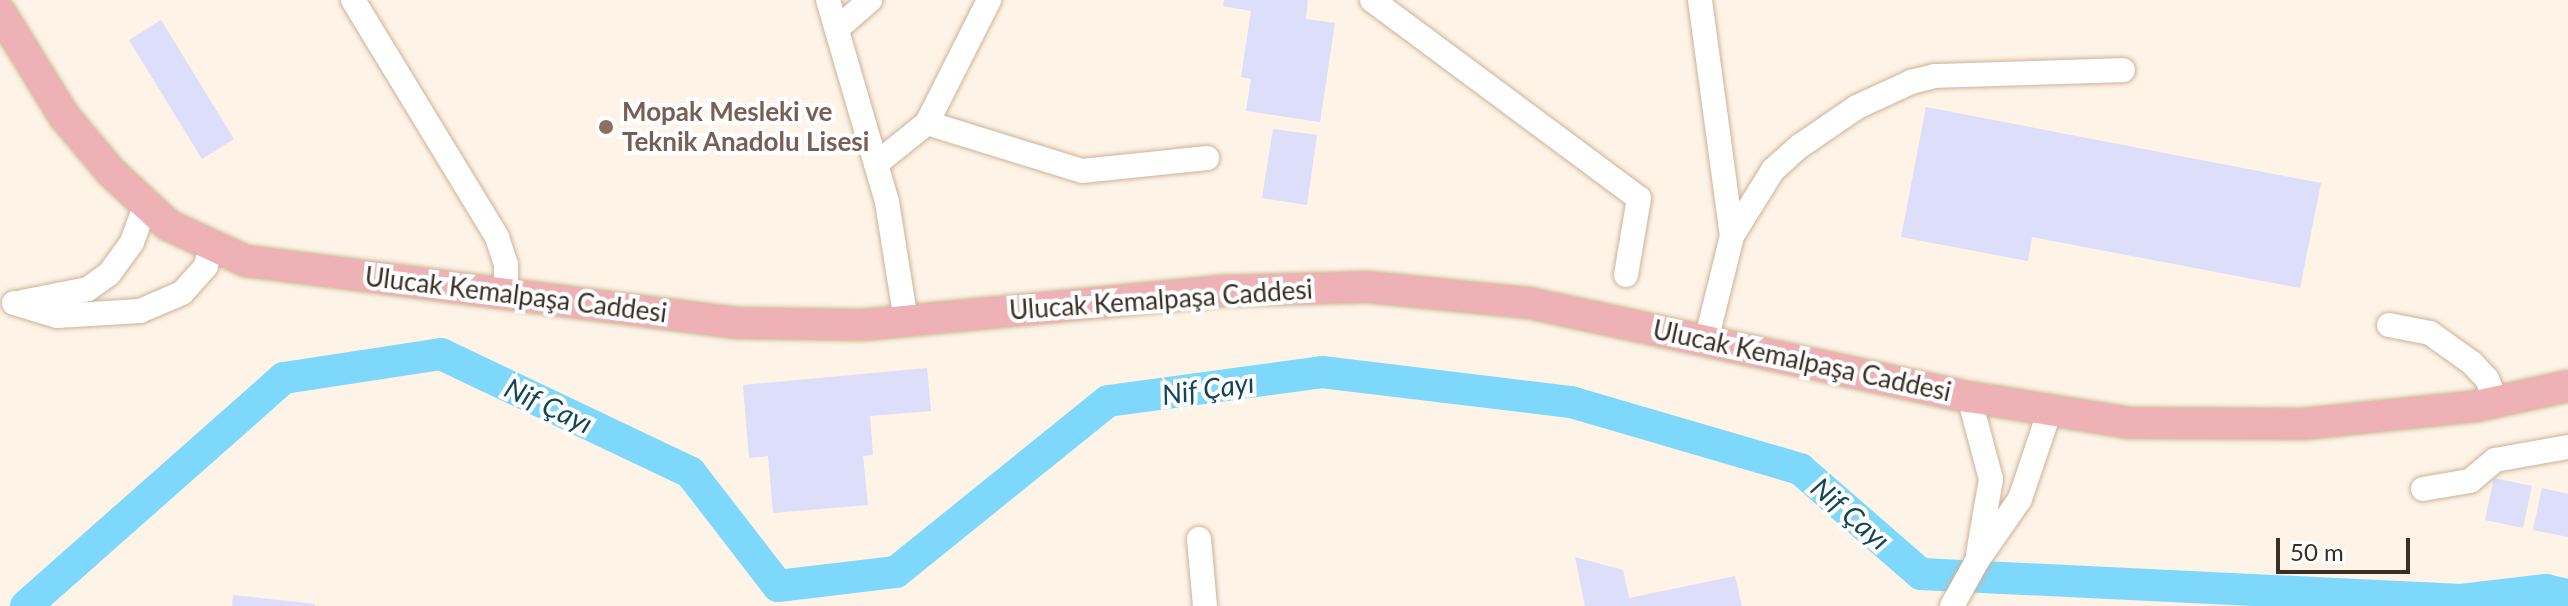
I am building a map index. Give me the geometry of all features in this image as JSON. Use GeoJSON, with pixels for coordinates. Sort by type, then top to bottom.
{"type":"FeatureCollection","features":[{"type":"Feature","properties":{"kind":"main road","name":"Ulucak Kemalpaşa Caddesi"},"geometry":{"type":"LineString","coordinates":[[0,12],[64,116],[111,172],[168,225],[246,261],[734,323],[862,325],[1219,291],[1368,287],[1529,303],[1969,397],[2129,423],[2303,424],[2496,401],[2568,386]]}},
{"type":"Feature","properties":{"kind":"street"},"geometry":{"type":"LineString","coordinates":[[353,0],[497,237],[506,264],[506,294]]}},
{"type":"Feature","properties":{"kind":"street"},"geometry":{"type":"LineString","coordinates":[[828,0],[887,202],[906,321]]}},
{"type":"Feature","properties":{"kind":"street"},"geometry":{"type":"LineString","coordinates":[[838,28],[870,0]]}},
{"type":"Feature","properties":{"kind":"street"},"geometry":{"type":"LineString","coordinates":[[876,164],[927,123],[989,0]]}},
{"type":"Feature","properties":{"kind":"street"},"geometry":{"type":"LineString","coordinates":[[1372,0],[1639,198],[1626,275]]}},
{"type":"Feature","properties":{"kind":"street"},"geometry":{"type":"LineString","coordinates":[[1700,0],[1732,236]]}},
{"type":"Feature","properties":{"kind":"street"},"geometry":{"type":"LineString","coordinates":[[1706,341],[1732,236],[1773,170],[1800,146],[1857,107],[1911,82],[1935,76],[2123,70]]}},
{"type":"Feature","properties":{"kind":"street"},"geometry":{"type":"LineString","coordinates":[[927,123],[1082,171],[1207,158]]}},
{"type":"Feature","properties":{"kind":"street"},"geometry":{"type":"LineString","coordinates":[[7,303],[88,289],[109,274],[132,242],[146,204]]}},
{"type":"Feature","properties":{"kind":"street"},"geometry":{"type":"LineString","coordinates":[[7,303],[57,316],[140,311],[182,293],[206,266],[211,245]]}},
{"type":"Feature","properties":{"kind":"street"},"geometry":{"type":"LineString","coordinates":[[2389,325],[2430,333],[2472,363],[2487,379],[2496,401]]}},
{"type":"Feature","properties":{"kind":"street"},"geometry":{"type":"LineString","coordinates":[[1969,397],[1991,479],[1977,561]]}},
{"type":"Feature","properties":{"kind":"street"},"geometry":{"type":"LineString","coordinates":[[1952,606],[1977,561],[2020,499],[2050,410]]}},
{"type":"Feature","properties":{"kind":"street"},"geometry":{"type":"LineString","coordinates":[[2423,489],[2470,481],[2495,460],[2568,447]]}},
{"type":"Feature","properties":{"kind":"street"},"geometry":{"type":"LineString","coordinates":[[1199,539],[1205,606]]}},
{"type":"Feature","properties":{"kind":"building"},"geometry":{"type":"Polygon","coordinates":[[[1224,0],[1308,0],[1306,19],[1335,23],[1320,122],[1246,111],[1251,79],[1241,77],[1251,11],[1223,6],[1224,0]]]}},
{"type":"Feature","properties":{"kind":"building"},"geometry":{"type":"Polygon","coordinates":[[[161,20],[234,139],[202,159],[129,40],[161,20]]]}},
{"type":"Feature","properties":{"kind":"building"},"geometry":{"type":"Polygon","coordinates":[[[1926,107],[2321,183],[2300,288],[2032,237],[2028,261],[1901,237],[1926,107]]]}},
{"type":"Feature","properties":{"kind":"building"},"geometry":{"type":"Polygon","coordinates":[[[1273,129],[1317,135],[1307,205],[1262,198],[1273,129]]]}},
{"type":"Feature","properties":{"kind":"building"},"geometry":{"type":"Polygon","coordinates":[[[927,368],[931,411],[870,416],[873,455],[863,456],[868,505],[773,513],[768,456],[749,458],[743,385],[927,368]]]}},
{"type":"Feature","properties":{"kind":"building"},"geometry":{"type":"Polygon","coordinates":[[[2494,478],[2532,486],[2523,528],[2485,520],[2494,478]]]}},
{"type":"Feature","properties":{"kind":"building"},"geometry":{"type":"Polygon","coordinates":[[[2542,488],[2568,494],[2568,537],[2533,530],[2542,488]]]}},
{"type":"Feature","properties":{"kind":"building"},"geometry":{"type":"Polygon","coordinates":[[[1575,557],[1623,570],[1629,598],[1735,576],[1742,606],[1585,606],[1575,557]]]}},
{"type":"Feature","properties":{"kind":"building"},"geometry":{"type":"Polygon","coordinates":[[[233,595],[315,604],[315,606],[232,606],[233,595]]]}},
{"type":"Feature","properties":{"kind":"waterway","name":"Nif Çayı"},"geometry":{"type":"LineString","coordinates":[[26,606],[284,378],[441,354],[690,472],[778,586],[896,572],[1108,401],[1322,372],[1571,402],[1800,469],[1921,574],[2461,600],[2546,590],[2568,595]]}},
{"type":"Feature","properties":{"kind":"place","name":"Mopak Mesleki ve Teknik Anadolu Lisesi"},"geometry":{"type":"Point","coordinates":[606,127]}}]}
